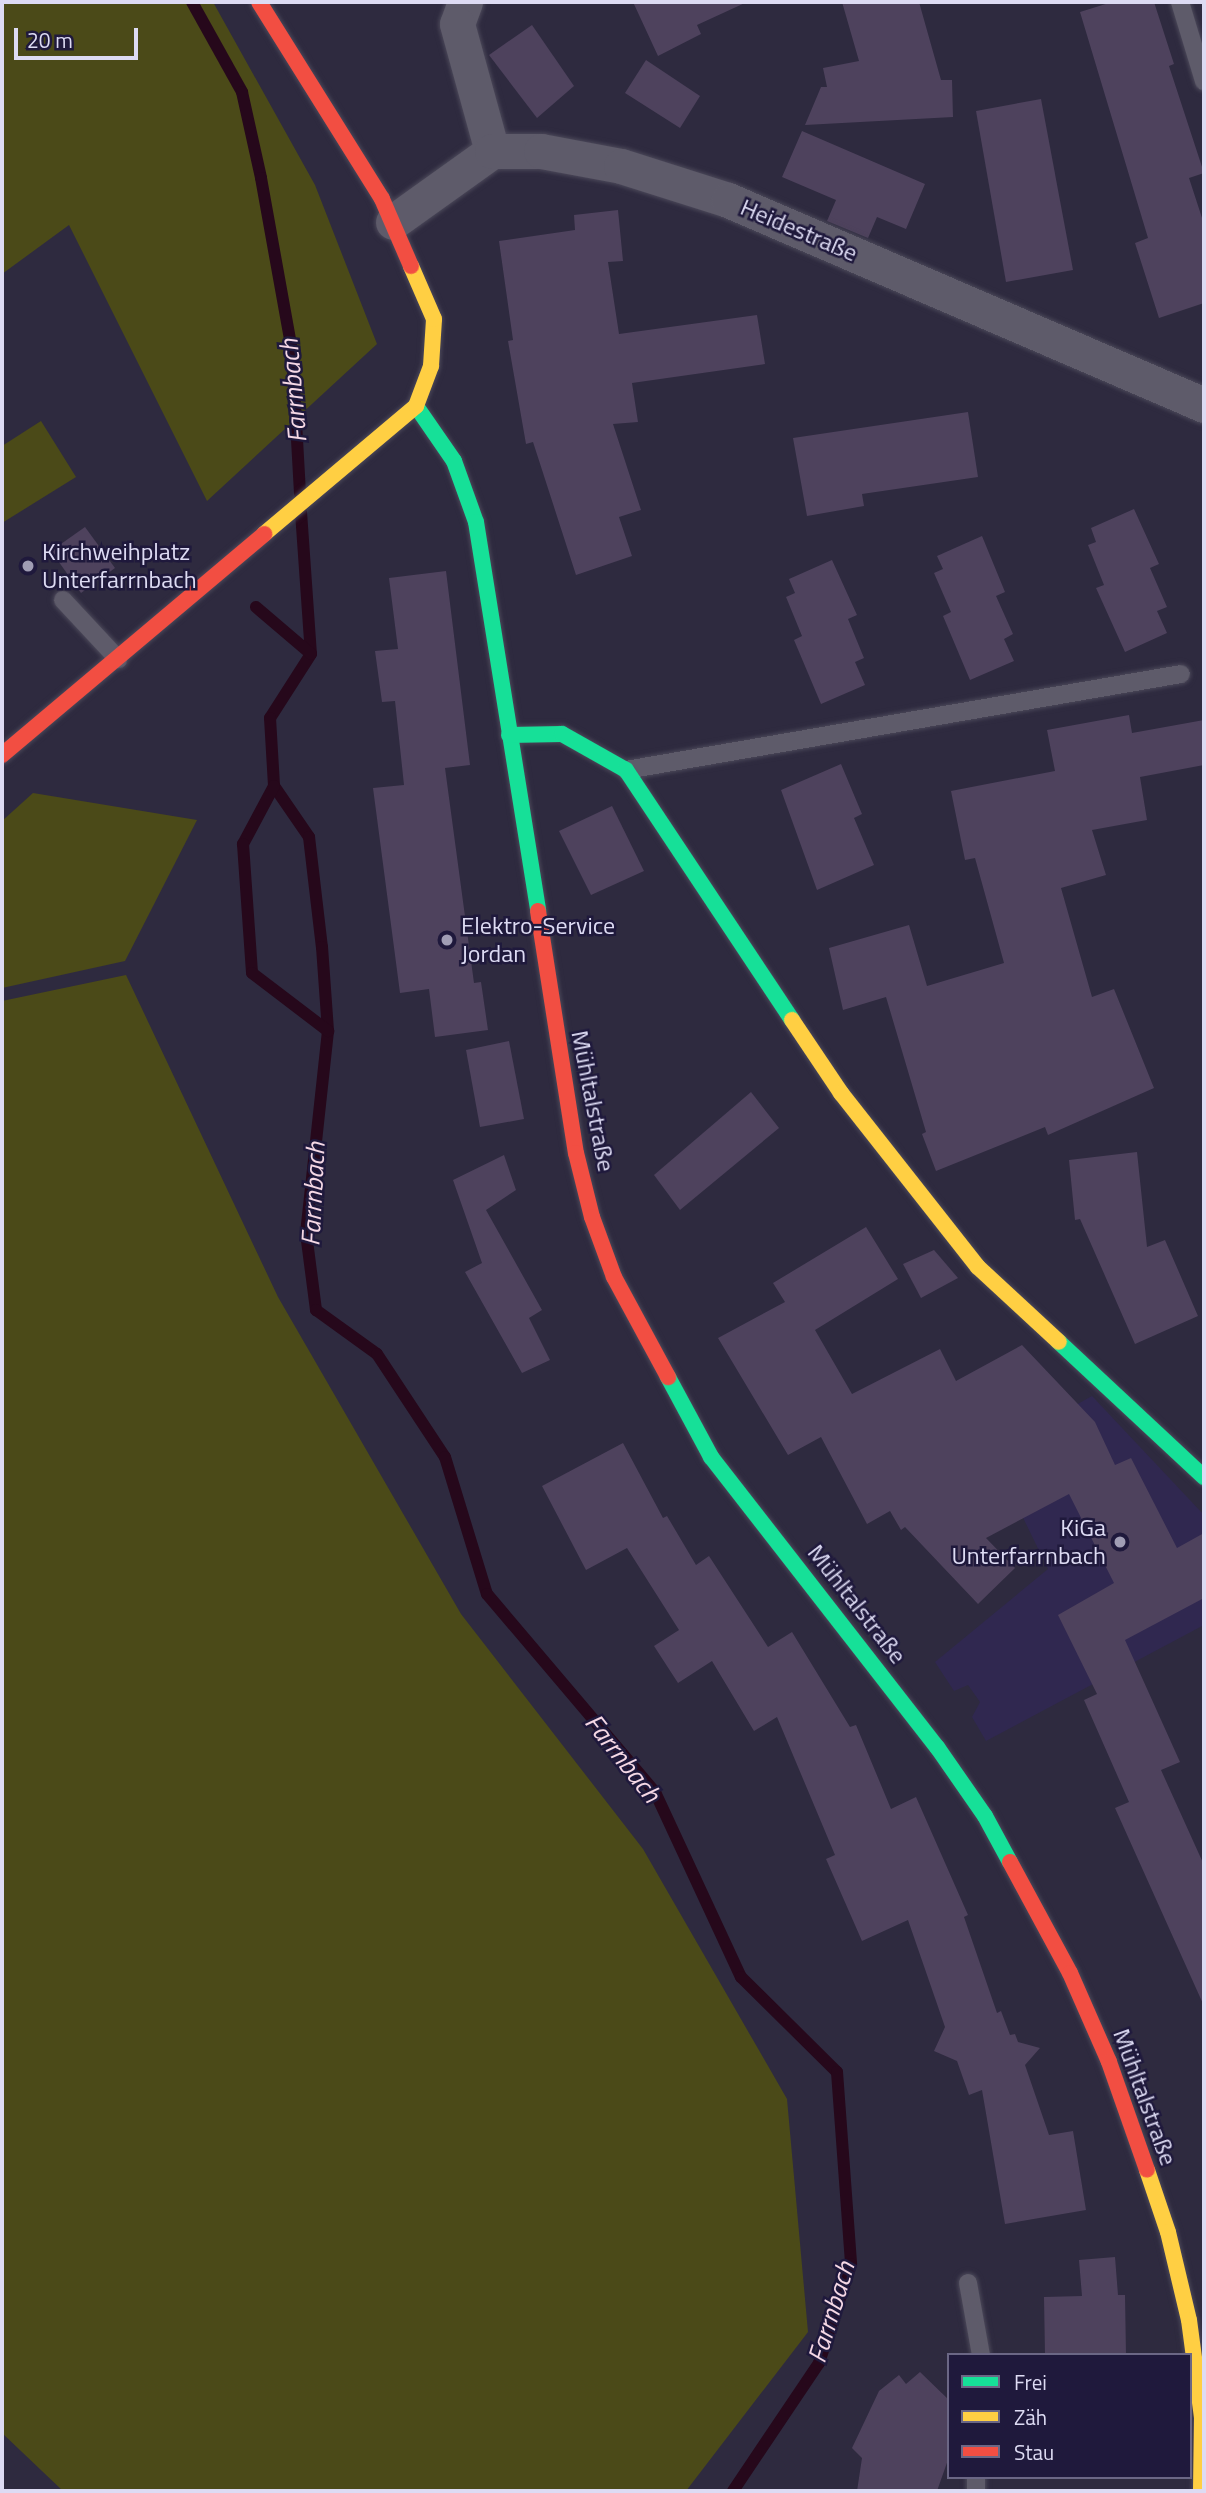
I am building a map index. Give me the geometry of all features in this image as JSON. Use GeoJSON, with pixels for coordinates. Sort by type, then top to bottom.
{"type":"FeatureCollection","features":[{"type":"Feature","properties":{"kind":"street"},"geometry":{"type":"LineString","coordinates":[[2,754],[416,406],[431,366],[434,319],[393,222],[259,2]]}},
{"type":"Feature","properties":{"kind":"street"},"geometry":{"type":"LineString","coordinates":[[393,222],[492,151],[457,24],[465,2]]}},
{"type":"Feature","properties":{"kind":"street","name":"Heidestraße"},"geometry":{"type":"LineString","coordinates":[[492,151],[541,151],[621,166],[729,200],[1204,405]]}},
{"type":"Feature","properties":{"kind":"street","name":"Mühltalstraße"},"geometry":{"type":"LineString","coordinates":[[416,406],[454,461],[476,522],[576,1153],[592,1217],[614,1277],[676,1398],[712,1457],[953,1770],[985,1816],[1070,1973],[1109,2062],[1168,2232],[1189,2320],[1203,2420],[1201,2491]]}},
{"type":"Feature","properties":{"kind":"street"},"geometry":{"type":"LineString","coordinates":[[509,735],[562,734],[626,770],[841,1093],[978,1267],[1204,1477]]}},
{"type":"Feature","properties":{"kind":"lane"},"geometry":{"type":"LineString","coordinates":[[1180,2],[1204,81]]}},
{"type":"Feature","properties":{"kind":"lane"},"geometry":{"type":"LineString","coordinates":[[64,600],[118,659]]}},
{"type":"Feature","properties":{"kind":"lane"},"geometry":{"type":"LineString","coordinates":[[626,770],[1181,674]]}},
{"type":"Feature","properties":{"kind":"lane"},"geometry":{"type":"LineString","coordinates":[[968,2283],[981,2353]]}},
{"type":"Feature","properties":{"kind":"shaded area"},"geometry":{"type":"Polygon","coordinates":[[[2,2],[213,2],[315,185],[377,344],[207,501],[69,225],[2,274],[2,2]]]}},
{"type":"Feature","properties":{"kind":"shaded area"},"geometry":{"type":"Polygon","coordinates":[[[41,421],[76,477],[2,523],[2,446],[41,421]]]}},
{"type":"Feature","properties":{"kind":"shaded area"},"geometry":{"type":"Polygon","coordinates":[[[33,793],[197,820],[125,961],[2,988],[2,821],[33,793]]]}},
{"type":"Feature","properties":{"kind":"shaded area"},"geometry":{"type":"Polygon","coordinates":[[[126,975],[278,1297],[461,1614],[643,1849],[787,2099],[808,2332],[686,2491],[63,2491],[2,2433],[2,1001],[126,975]]]}},
{"type":"Feature","properties":{"kind":"shaded area","name":"KiGa Unterfarrnbach"},"geometry":{"type":"Polygon","coordinates":[[[1092,1396],[1204,1515],[1204,1625],[986,1741],[972,1717],[980,1702],[968,1685],[954,1691],[935,1662],[1048,1569],[991,1452],[1092,1396]]]}},
{"type":"Feature","properties":{"kind":"building"},"geometry":{"type":"Polygon","coordinates":[[[633,2],[747,2],[697,25],[701,34],[658,56],[633,2]]]}},
{"type":"Feature","properties":{"kind":"building"},"geometry":{"type":"Polygon","coordinates":[[[842,2],[919,2],[941,80],[952,80],[953,117],[805,125],[821,87],[827,87],[823,68],[859,61],[842,2]]]}},
{"type":"Feature","properties":{"kind":"building"},"geometry":{"type":"Polygon","coordinates":[[[1112,2],[1154,2],[1174,64],[1169,66],[1204,173],[1189,178],[1204,224],[1204,303],[1159,318],[1135,243],[1148,238],[1080,12],[1112,2]]]}},
{"type":"Feature","properties":{"kind":"building"},"geometry":{"type":"Polygon","coordinates":[[[532,25],[574,86],[537,118],[489,55],[532,25]]]}},
{"type":"Feature","properties":{"kind":"building"},"geometry":{"type":"Polygon","coordinates":[[[646,60],[700,96],[680,128],[625,93],[646,60]]]}},
{"type":"Feature","properties":{"kind":"building"},"geometry":{"type":"Polygon","coordinates":[[[1041,99],[1073,270],[1006,282],[976,111],[1041,99]]]}},
{"type":"Feature","properties":{"kind":"building"},"geometry":{"type":"Polygon","coordinates":[[[802,131],[925,184],[906,229],[877,217],[868,238],[827,221],[836,200],[782,177],[802,131]]]}},
{"type":"Feature","properties":{"kind":"building"},"geometry":{"type":"Polygon","coordinates":[[[618,210],[623,261],[608,262],[619,334],[757,315],[765,364],[632,383],[638,422],[613,424],[641,510],[619,517],[632,556],[576,575],[533,442],[526,444],[508,341],[513,340],[499,241],[575,230],[574,215],[618,210]]]}},
{"type":"Feature","properties":{"kind":"building"},"geometry":{"type":"Polygon","coordinates":[[[968,412],[978,477],[862,494],[864,506],[807,516],[793,438],[968,412]]]}},
{"type":"Feature","properties":{"kind":"building"},"geometry":{"type":"Polygon","coordinates":[[[1134,509],[1159,564],[1150,568],[1167,607],[1157,611],[1167,633],[1125,652],[1096,588],[1104,585],[1088,545],[1096,542],[1091,528],[1134,509]]]}},
{"type":"Feature","properties":{"kind":"building"},"geometry":{"type":"Polygon","coordinates":[[[85,527],[115,568],[81,593],[51,551],[85,527]]]}},
{"type":"Feature","properties":{"kind":"building"},"geometry":{"type":"Polygon","coordinates":[[[982,536],[1005,592],[996,596],[1013,634],[1004,639],[1014,661],[970,680],[943,616],[951,612],[934,573],[943,569],[937,556],[982,536]]]}},
{"type":"Feature","properties":{"kind":"building"},"geometry":{"type":"Polygon","coordinates":[[[832,560],[857,615],[848,619],[864,658],[855,662],[865,685],[821,704],[794,640],[802,636],[786,597],[795,593],[789,579],[832,560]]]}},
{"type":"Feature","properties":{"kind":"building"},"geometry":{"type":"Polygon","coordinates":[[[446,571],[470,765],[445,768],[474,983],[481,982],[488,1030],[435,1037],[429,989],[400,993],[373,788],[404,785],[395,701],[382,702],[375,651],[398,649],[389,578],[446,571]]]}},
{"type":"Feature","properties":{"kind":"building"},"geometry":{"type":"Polygon","coordinates":[[[1129,715],[1132,733],[1204,720],[1204,765],[1140,777],[1147,820],[1092,830],[1106,875],[1061,888],[1092,997],[1114,989],[1154,1088],[1048,1135],[1045,1127],[936,1171],[922,1134],[926,1132],[886,997],[843,1010],[829,948],[909,925],[927,986],[1004,963],[975,858],[965,860],[951,791],[1055,771],[1047,730],[1129,715]]]}},
{"type":"Feature","properties":{"kind":"building"},"geometry":{"type":"Polygon","coordinates":[[[841,764],[862,814],[854,818],[874,865],[817,890],[781,790],[841,764]]]}},
{"type":"Feature","properties":{"kind":"building"},"geometry":{"type":"Polygon","coordinates":[[[612,806],[644,871],[591,895],[559,831],[612,806]]]}},
{"type":"Feature","properties":{"kind":"building"},"geometry":{"type":"Polygon","coordinates":[[[509,1041],[524,1119],[480,1127],[466,1050],[509,1041]]]}},
{"type":"Feature","properties":{"kind":"building"},"geometry":{"type":"Polygon","coordinates":[[[751,1092],[779,1128],[680,1210],[654,1175],[751,1092]]]}},
{"type":"Feature","properties":{"kind":"building"},"geometry":{"type":"Polygon","coordinates":[[[1137,1152],[1147,1247],[1165,1240],[1198,1316],[1135,1344],[1080,1219],[1075,1220],[1069,1160],[1137,1152]]]}},
{"type":"Feature","properties":{"kind":"building"},"geometry":{"type":"Polygon","coordinates":[[[504,1155],[516,1190],[486,1210],[542,1310],[529,1318],[550,1360],[522,1373],[465,1272],[482,1263],[453,1180],[504,1155]]]}},
{"type":"Feature","properties":{"kind":"building"},"geometry":{"type":"Polygon","coordinates":[[[866,1227],[898,1279],[815,1330],[852,1394],[940,1349],[956,1381],[1022,1345],[1095,1422],[1115,1465],[1131,1458],[1177,1548],[1204,1533],[1204,1598],[1125,1640],[1180,1762],[1161,1770],[1204,1865],[1204,2006],[1115,1808],[1129,1802],[1084,1700],[1097,1694],[1058,1615],[1114,1583],[1069,1494],[986,1538],[1015,1568],[978,1604],[905,1527],[901,1530],[890,1511],[867,1524],[821,1437],[788,1455],[718,1338],[785,1302],[773,1283],[866,1227]]]}},
{"type":"Feature","properties":{"kind":"building"},"geometry":{"type":"Polygon","coordinates":[[[934,1250],[958,1278],[921,1298],[903,1264],[934,1250]]]}},
{"type":"Feature","properties":{"kind":"building"},"geometry":{"type":"Polygon","coordinates":[[[623,1443],[663,1518],[667,1516],[696,1565],[709,1556],[768,1647],[792,1632],[850,1727],[856,1725],[891,1809],[916,1797],[968,1915],[964,1917],[997,2013],[1001,2011],[1010,2035],[1015,2034],[1018,2042],[1040,2048],[1025,2065],[1049,2135],[1073,2131],[1086,2210],[1005,2224],[982,2090],[969,2095],[957,2061],[934,2051],[945,2027],[908,1920],[862,1941],[826,1859],[835,1855],[777,1717],[754,1731],[712,1661],[678,1683],[654,1646],[679,1630],[627,1548],[586,1570],[542,1486],[623,1443]]]}},
{"type":"Feature","properties":{"kind":"building"},"geometry":{"type":"Polygon","coordinates":[[[1115,2257],[1118,2295],[1125,2295],[1126,2353],[1045,2353],[1044,2297],[1082,2296],[1079,2260],[1115,2257]]]}},
{"type":"Feature","properties":{"kind":"building"},"geometry":{"type":"Polygon","coordinates":[[[920,2372],[947,2398],[947,2463],[937,2491],[857,2491],[862,2458],[852,2448],[879,2391],[899,2375],[906,2384],[920,2372]]]}},
{"type":"Feature","properties":{"kind":"waterway","name":"Farrnbach"},"geometry":{"type":"LineString","coordinates":[[192,2],[242,92],[261,178],[292,350],[300,494]]}},
{"type":"Feature","properties":{"kind":"waterway","name":"Farrnbach"},"geometry":{"type":"LineString","coordinates":[[301,512],[311,654],[270,718],[274,786],[309,837],[322,947],[328,1031],[306,1233],[316,1310],[377,1354],[445,1457],[487,1594],[655,1792],[741,1977],[837,2072],[851,2264],[819,2363],[733,2491]]}},
{"type":"Feature","properties":{"kind":"waterway"},"geometry":{"type":"LineString","coordinates":[[256,607],[311,654]]}},
{"type":"Feature","properties":{"kind":"waterway","name":"Farrnbach"},"geometry":{"type":"LineString","coordinates":[[274,786],[243,844],[252,973],[328,1031]]}},
{"type":"Feature","properties":{"kind":"traffic: fast"},"geometry":{"type":"LineString","coordinates":[[416,406],[454,461],[476,522],[538,911]]}},
{"type":"Feature","properties":{"kind":"traffic: fast"},"geometry":{"type":"LineString","coordinates":[[509,735],[562,734],[626,770],[792,1020]]}},
{"type":"Feature","properties":{"kind":"traffic: fast"},"geometry":{"type":"LineString","coordinates":[[1059,1342],[1204,1477]]}},
{"type":"Feature","properties":{"kind":"traffic: fast"},"geometry":{"type":"LineString","coordinates":[[668,1377],[711,1457],[937,1747],[985,1816],[1010,1862]]}},
{"type":"Feature","properties":{"kind":"traffic: slow"},"geometry":{"type":"LineString","coordinates":[[264,534],[416,406],[431,366],[434,319],[411,266]]}},
{"type":"Feature","properties":{"kind":"traffic: slow"},"geometry":{"type":"LineString","coordinates":[[792,1020],[841,1093],[978,1267],[1059,1342]]}},
{"type":"Feature","properties":{"kind":"traffic: slow"},"geometry":{"type":"LineString","coordinates":[[1147,2170],[1168,2232],[1189,2320],[1202,2418],[1201,2491]]}},
{"type":"Feature","properties":{"kind":"traffic: jam"},"geometry":{"type":"LineString","coordinates":[[259,2],[382,199],[411,266]]}},
{"type":"Feature","properties":{"kind":"traffic: jam"},"geometry":{"type":"LineString","coordinates":[[2,755],[264,534]]}},
{"type":"Feature","properties":{"kind":"traffic: jam"},"geometry":{"type":"LineString","coordinates":[[538,911],[576,1153],[592,1217],[614,1277],[668,1377]]}},
{"type":"Feature","properties":{"kind":"traffic: jam"},"geometry":{"type":"LineString","coordinates":[[1010,1862],[1070,1973],[1109,2062],[1147,2170]]}},
{"type":"Feature","properties":{"kind":"place","name":"Kirchweihplatz Unterfarrnbach"},"geometry":{"type":"Point","coordinates":[28,566]}},
{"type":"Feature","properties":{"kind":"place","name":"Elektro-Service Jordan"},"geometry":{"type":"Point","coordinates":[447,940]}},
{"type":"Feature","properties":{"kind":"place","name":"KiGa Unterfarrnbach"},"geometry":{"type":"Point","coordinates":[1120,1542]}}]}
